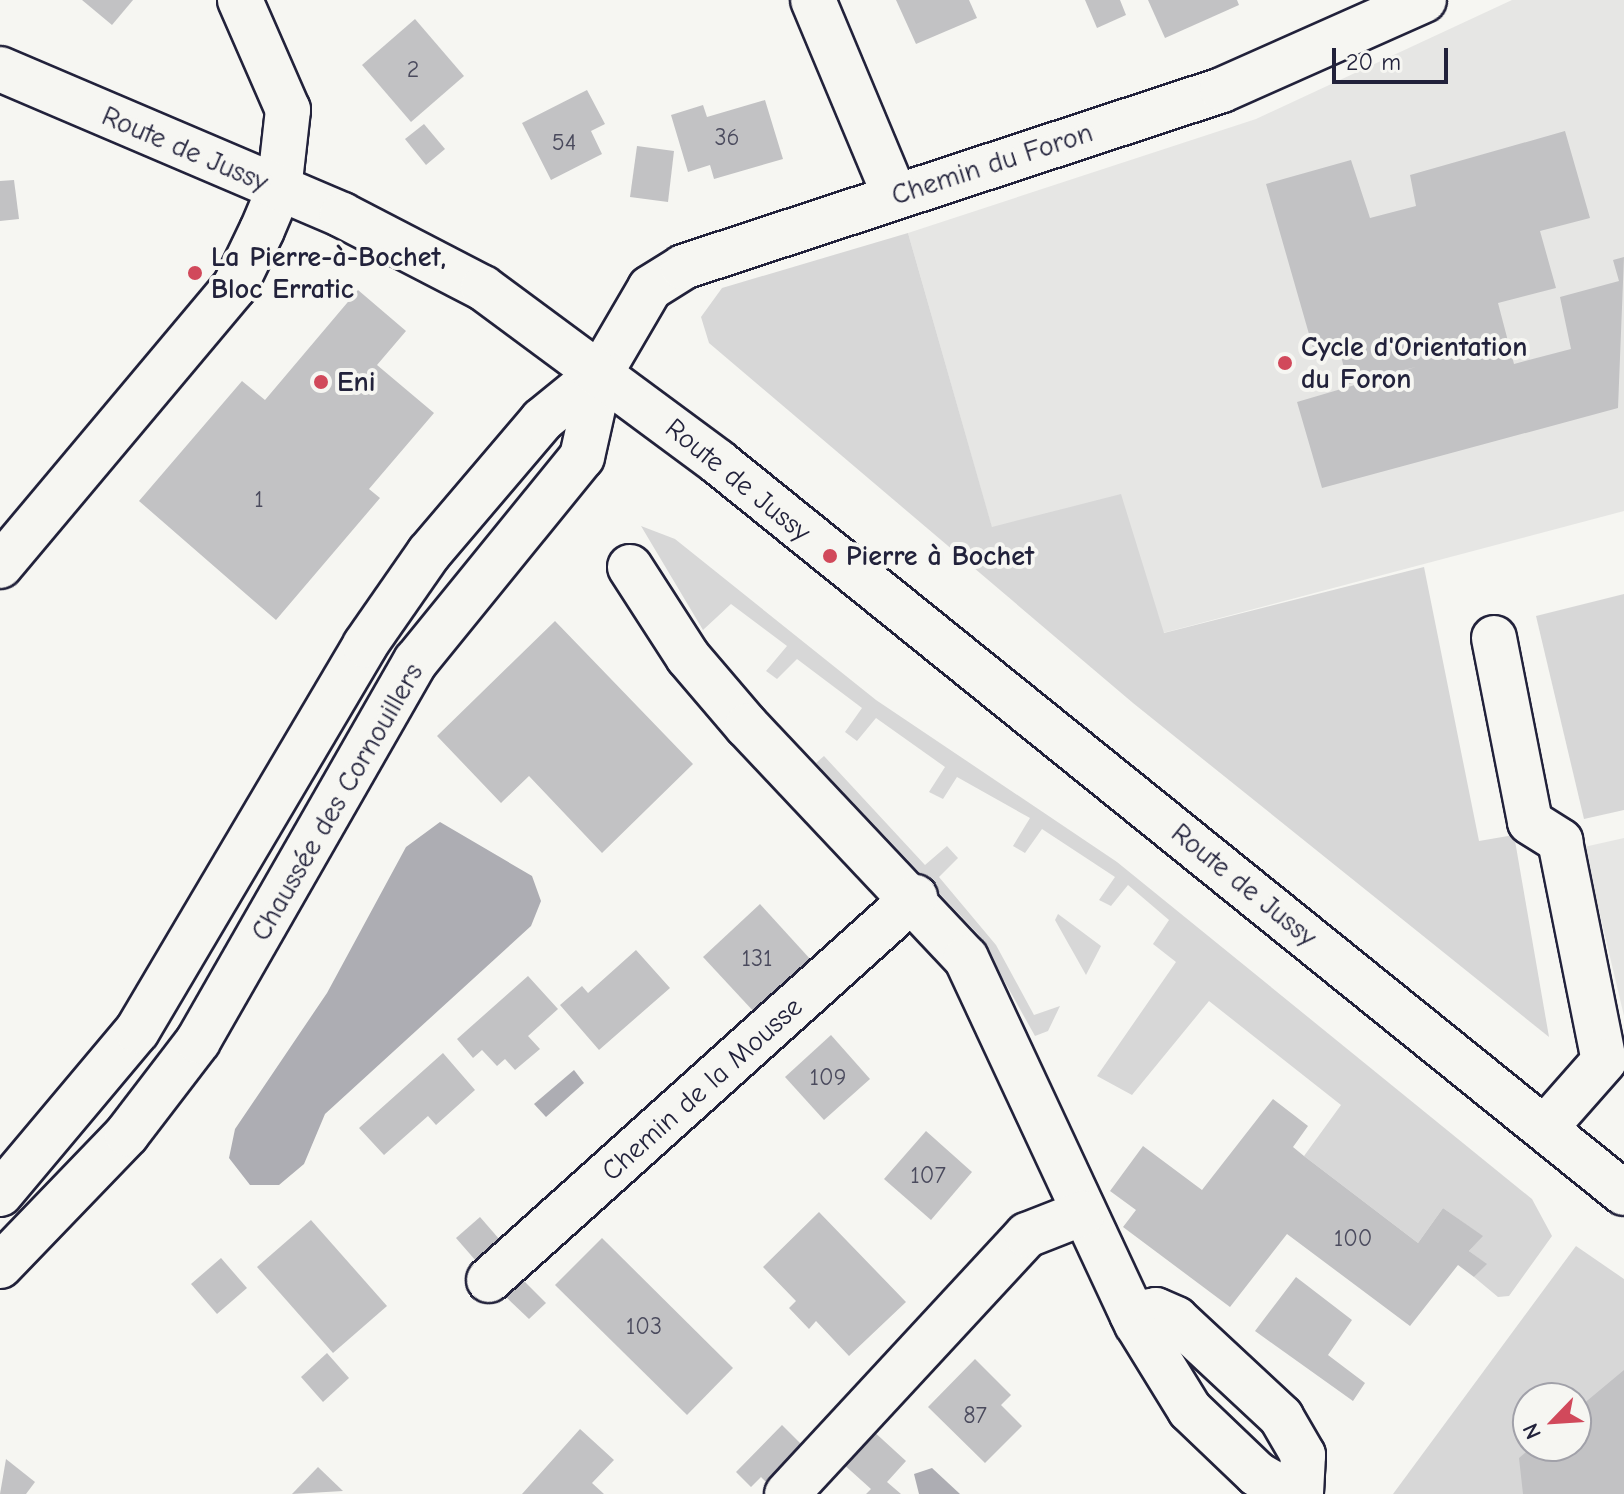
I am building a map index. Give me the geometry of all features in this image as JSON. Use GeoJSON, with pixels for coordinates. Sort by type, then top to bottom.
{"type":"FeatureCollection","features":[{"type":"Feature","properties":{"kind":"street"},"geometry":{"type":"LineString","coordinates":[[0,566],[235,286],[279,190],[288,110],[240,0]]}},
{"type":"Feature","properties":{"kind":"street"},"geometry":{"type":"LineString","coordinates":[[813,0],[895,196]]}},
{"type":"Feature","properties":{"kind":"street","name":"Chemin du Foron"},"geometry":{"type":"LineString","coordinates":[[601,372],[634,306],[672,271],[1222,90],[1344,16],[1424,0]]}},
{"type":"Feature","properties":{"kind":"street","name":"Route de Jussy"},"geometry":{"type":"LineString","coordinates":[[0,69],[279,190],[483,288],[601,372],[1624,1193]]}},
{"type":"Feature","properties":{"kind":"street","name":"Chaussée des Cornouillers"},"geometry":{"type":"LineString","coordinates":[[0,1194],[137,1031],[365,645],[429,553],[542,420],[601,372]]}},
{"type":"Feature","properties":{"kind":"street","name":"Chaussée des Cornouillers"},"geometry":{"type":"LineString","coordinates":[[0,1266],[127,1134],[198,1041],[416,661],[582,457],[601,372]]}},
{"type":"Feature","properties":{"kind":"street"},"geometry":{"type":"LineString","coordinates":[[630,567],[688,657],[747,726],[915,897],[972,969],[1132,1314],[1190,1410],[1257,1474],[1291,1494]]}},
{"type":"Feature","properties":{"kind":"street"},"geometry":{"type":"LineString","coordinates":[[1494,638],[1530,822],[1560,841],[1614,1062],[1545,1128]]}},
{"type":"Feature","properties":{"kind":"street","name":"Chemin de la Mousse"},"geometry":{"type":"LineString","coordinates":[[489,1280],[915,897]]}},
{"type":"Feature","properties":{"kind":"street"},"geometry":{"type":"LineString","coordinates":[[787,1494],[1027,1235],[1083,1213]]}},
{"type":"Feature","properties":{"kind":"street"},"geometry":{"type":"LineString","coordinates":[[1132,1314],[1156,1310],[1176,1319],[1281,1417],[1303,1455],[1301,1494]]}},
{"type":"Feature","properties":{"kind":"shaded area","name":"Cycle d'Orientation du Foron"},"geometry":{"type":"Polygon","coordinates":[[[1512,0],[1624,0],[1624,511],[1163,633],[992,528],[908,233],[1256,119],[1512,0]]]}},
{"type":"Feature","properties":{"kind":"shaded area"},"geometry":{"type":"Polygon","coordinates":[[[908,233],[992,527],[1121,494],[1164,633],[1424,567],[1479,841],[1514,835],[1549,1037],[1133,703],[709,343],[701,317],[722,288],[908,233]]]}},
{"type":"Feature","properties":{"kind":"shaded area"},"geometry":{"type":"Polygon","coordinates":[[[641,526],[675,539],[876,700],[1117,862],[1532,1199],[1552,1236],[1509,1296],[1498,1297],[1474,1277],[1486,1264],[1469,1251],[1482,1236],[1443,1208],[1418,1243],[1304,1156],[1341,1105],[1209,1001],[1132,1095],[1097,1076],[1176,962],[1153,944],[1169,920],[1128,885],[1111,906],[1099,900],[1115,877],[1042,829],[1025,853],[1013,846],[1030,818],[957,777],[943,799],[929,792],[945,767],[876,718],[857,741],[845,732],[862,708],[797,659],[777,679],[766,671],[787,646],[731,604],[703,630],[641,526]]]}},
{"type":"Feature","properties":{"kind":"shaded area"},"geometry":{"type":"Polygon","coordinates":[[[1624,594],[1624,810],[1584,819],[1536,616],[1624,594]]]}},
{"type":"Feature","properties":{"kind":"shaded area"},"geometry":{"type":"Polygon","coordinates":[[[824,756],[925,865],[947,846],[958,858],[939,877],[996,945],[1034,1015],[1060,1006],[1048,1031],[1035,1036],[978,934],[816,763],[824,756]]]}},
{"type":"Feature","properties":{"kind":"shaded area"},"geometry":{"type":"Polygon","coordinates":[[[440,822],[532,876],[541,901],[531,926],[325,1114],[304,1164],[279,1185],[250,1185],[229,1158],[235,1129],[327,993],[406,847],[440,822]]]}},
{"type":"Feature","properties":{"kind":"shaded area"},"geometry":{"type":"Polygon","coordinates":[[[1624,838],[1624,1016],[1584,847],[1624,838]]]}},
{"type":"Feature","properties":{"kind":"shaded area"},"geometry":{"type":"Polygon","coordinates":[[[1058,914],[1101,946],[1086,975],[1055,920],[1058,914]]]}},
{"type":"Feature","properties":{"kind":"shaded area"},"geometry":{"type":"Polygon","coordinates":[[[574,1070],[584,1083],[546,1117],[534,1104],[574,1070]]]}},
{"type":"Feature","properties":{"kind":"shaded area"},"geometry":{"type":"Polygon","coordinates":[[[1576,1246],[1624,1279],[1624,1494],[1393,1494],[1576,1246]]]}},
{"type":"Feature","properties":{"kind":"shaded area"},"geometry":{"type":"Polygon","coordinates":[[[932,1468],[960,1494],[919,1494],[914,1474],[932,1468]]]}},
{"type":"Feature","properties":{"kind":"building"},"geometry":{"type":"Polygon","coordinates":[[[82,0],[133,0],[112,25],[82,0]]]}},
{"type":"Feature","properties":{"kind":"building"},"geometry":{"type":"Polygon","coordinates":[[[896,0],[969,0],[977,18],[916,44],[896,0]]]}},
{"type":"Feature","properties":{"kind":"building"},"geometry":{"type":"Polygon","coordinates":[[[1085,0],[1120,0],[1126,15],[1097,28],[1085,0]]]}},
{"type":"Feature","properties":{"kind":"building"},"geometry":{"type":"Polygon","coordinates":[[[1148,0],[1237,0],[1239,5],[1165,38],[1148,0]]]}},
{"type":"Feature","properties":{"kind":"building"},"geometry":{"type":"Polygon","coordinates":[[[415,19],[464,76],[411,122],[362,65],[415,19]]]}},
{"type":"Feature","properties":{"kind":"building"},"geometry":{"type":"Polygon","coordinates":[[[587,90],[605,124],[591,131],[602,154],[551,180],[522,123],[587,90]]]}},
{"type":"Feature","properties":{"kind":"building"},"geometry":{"type":"Polygon","coordinates":[[[765,100],[783,159],[714,179],[710,165],[688,172],[671,115],[703,105],[707,117],[765,100]]]}},
{"type":"Feature","properties":{"kind":"building"},"geometry":{"type":"Polygon","coordinates":[[[424,124],[445,149],[426,165],[405,139],[424,124]]]}},
{"type":"Feature","properties":{"kind":"building"},"geometry":{"type":"Polygon","coordinates":[[[1565,131],[1590,218],[1540,231],[1556,288],[1498,303],[1514,364],[1571,349],[1560,297],[1619,281],[1613,260],[1624,257],[1618,408],[1322,488],[1297,402],[1416,367],[1348,384],[1337,340],[1313,348],[1266,184],[1351,160],[1370,218],[1416,206],[1410,175],[1565,131]]]}},
{"type":"Feature","properties":{"kind":"building"},"geometry":{"type":"Polygon","coordinates":[[[637,146],[674,151],[668,202],[630,197],[637,146]]]}},
{"type":"Feature","properties":{"kind":"building"},"geometry":{"type":"Polygon","coordinates":[[[14,180],[19,219],[0,221],[0,181],[14,180]]]}},
{"type":"Feature","properties":{"kind":"building"},"geometry":{"type":"Polygon","coordinates":[[[358,290],[406,331],[377,365],[434,413],[369,489],[380,498],[276,620],[139,501],[242,381],[265,400],[358,290]]]}},
{"type":"Feature","properties":{"kind":"building"},"geometry":{"type":"Polygon","coordinates":[[[555,621],[693,764],[602,853],[529,776],[501,803],[437,736],[555,621]]]}},
{"type":"Feature","properties":{"kind":"building"},"geometry":{"type":"Polygon","coordinates":[[[760,904],[811,960],[755,1013],[703,957],[760,904]]]}},
{"type":"Feature","properties":{"kind":"building"},"geometry":{"type":"Polygon","coordinates":[[[636,950],[670,988],[599,1050],[560,1005],[582,986],[588,993],[636,950]]]}},
{"type":"Feature","properties":{"kind":"building"},"geometry":{"type":"Polygon","coordinates":[[[528,976],[558,1009],[528,1036],[540,1049],[515,1070],[505,1059],[497,1066],[482,1050],[473,1058],[457,1039],[528,976]]]}},
{"type":"Feature","properties":{"kind":"building"},"geometry":{"type":"Polygon","coordinates":[[[831,1035],[870,1079],[824,1120],[785,1077],[831,1035]]]}},
{"type":"Feature","properties":{"kind":"building"},"geometry":{"type":"Polygon","coordinates":[[[443,1053],[475,1090],[436,1125],[428,1116],[384,1155],[359,1128],[443,1053]]]}},
{"type":"Feature","properties":{"kind":"building"},"geometry":{"type":"Polygon","coordinates":[[[1273,1099],[1308,1126],[1293,1147],[1304,1156],[1418,1243],[1443,1208],[1483,1236],[1469,1251],[1487,1264],[1474,1277],[1458,1265],[1410,1326],[1287,1234],[1230,1307],[1123,1227],[1136,1210],[1110,1191],[1143,1146],[1202,1190],[1273,1099]]]}},
{"type":"Feature","properties":{"kind":"building"},"geometry":{"type":"Polygon","coordinates":[[[926,1131],[972,1172],[931,1220],[884,1179],[926,1131]]]}},
{"type":"Feature","properties":{"kind":"building"},"geometry":{"type":"Polygon","coordinates":[[[819,1212],[906,1302],[849,1356],[816,1321],[809,1329],[789,1308],[796,1301],[763,1267],[819,1212]]]}},
{"type":"Feature","properties":{"kind":"building"},"geometry":{"type":"Polygon","coordinates":[[[480,1217],[500,1240],[476,1261],[456,1238],[480,1217]]]}},
{"type":"Feature","properties":{"kind":"building"},"geometry":{"type":"Polygon","coordinates":[[[311,1220],[387,1306],[333,1353],[257,1267],[311,1220]]]}},
{"type":"Feature","properties":{"kind":"building"},"geometry":{"type":"Polygon","coordinates":[[[602,1238],[733,1368],[687,1415],[555,1285],[602,1238]]]}},
{"type":"Feature","properties":{"kind":"building"},"geometry":{"type":"Polygon","coordinates":[[[221,1258],[247,1288],[217,1314],[191,1284],[221,1258]]]}},
{"type":"Feature","properties":{"kind":"building"},"geometry":{"type":"Polygon","coordinates":[[[1296,1277],[1352,1320],[1328,1355],[1365,1383],[1353,1401],[1255,1331],[1296,1277]]]}},
{"type":"Feature","properties":{"kind":"building"},"geometry":{"type":"Polygon","coordinates":[[[522,1279],[546,1303],[529,1319],[505,1296],[522,1279]]]}},
{"type":"Feature","properties":{"kind":"building"},"geometry":{"type":"Polygon","coordinates":[[[327,1353],[349,1378],[323,1402],[301,1377],[327,1353]]]}},
{"type":"Feature","properties":{"kind":"building"},"geometry":{"type":"Polygon","coordinates":[[[975,1359],[1011,1395],[1001,1405],[1022,1426],[985,1463],[928,1407],[975,1359]]]}},
{"type":"Feature","properties":{"kind":"building"},"geometry":{"type":"Polygon","coordinates":[[[1624,1370],[1624,1494],[1523,1494],[1519,1462],[1592,1462],[1592,1397],[1624,1370]]]}},
{"type":"Feature","properties":{"kind":"building"},"geometry":{"type":"Polygon","coordinates":[[[782,1425],[806,1449],[770,1486],[761,1477],[751,1487],[736,1472],[782,1425]]]}},
{"type":"Feature","properties":{"kind":"building"},"geometry":{"type":"Polygon","coordinates":[[[580,1429],[614,1460],[592,1483],[604,1494],[522,1494],[580,1429]]]}},
{"type":"Feature","properties":{"kind":"building"},"geometry":{"type":"Polygon","coordinates":[[[871,1429],[906,1461],[887,1482],[901,1494],[866,1494],[871,1489],[841,1462],[871,1429]]]}},
{"type":"Feature","properties":{"kind":"building"},"geometry":{"type":"Polygon","coordinates":[[[6,1459],[35,1482],[26,1494],[0,1494],[6,1459]]]}},
{"type":"Feature","properties":{"kind":"building"},"geometry":{"type":"Polygon","coordinates":[[[318,1467],[343,1491],[292,1494],[318,1467]]]}},
{"type":"Feature","properties":{"kind":"place","name":"La Pierre-à-Bochet, Bloc Erratic"},"geometry":{"type":"Point","coordinates":[195,273]}},
{"type":"Feature","properties":{"kind":"place","name":"Cycle d'Orientation du Foron"},"geometry":{"type":"Point","coordinates":[1285,363]}},
{"type":"Feature","properties":{"kind":"place","name":"Eni"},"geometry":{"type":"Point","coordinates":[321,382]}},
{"type":"Feature","properties":{"kind":"place","name":"Pierre à Bochet"},"geometry":{"type":"Point","coordinates":[830,556]}}]}
